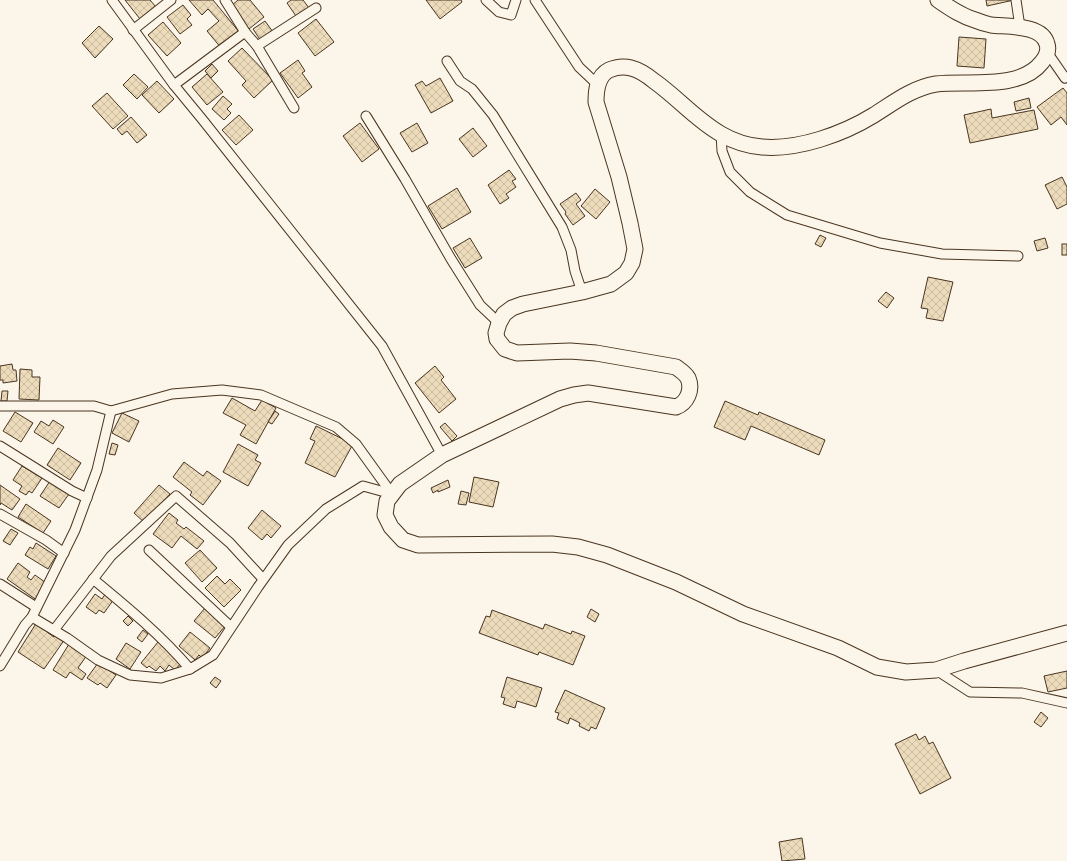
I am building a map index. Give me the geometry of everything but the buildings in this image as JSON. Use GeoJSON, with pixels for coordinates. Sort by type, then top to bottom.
{"type":"FeatureCollection","features":[{"type":"Feature","properties":{"kind":"main road"},"geometry":{"type":"LineString","coordinates":[[945,2],[962,16],[976,21],[1020,27],[1032,30],[1043,36],[1047,44],[1045,59],[1037,69],[1022,76],[1003,81],[935,84],[923,87],[833,136],[781,147],[762,147],[743,143],[721,134],[692,113],[665,88],[632,68],[617,67],[606,71],[598,85],[596,92],[598,112],[619,177],[635,249],[632,263],[626,274],[611,284],[512,308],[504,314],[499,323],[496,332],[497,339],[505,349],[517,353],[570,351],[596,353],[676,367],[688,378],[688,396],[684,403],[676,407],[588,393],[560,399],[442,455],[400,484],[387,501],[385,508],[387,521],[403,540],[418,545],[552,544],[578,547],[607,555],[676,582],[743,614],[838,648],[877,667],[906,672],[936,670],[1067,633]]}},
{"type":"Feature","properties":{"kind":"street"},"geometry":{"type":"LineString","coordinates":[[112,0],[174,85],[382,346],[442,455]]}},
{"type":"Feature","properties":{"kind":"street"},"geometry":{"type":"LineString","coordinates":[[133,30],[171,0]]}},
{"type":"Feature","properties":{"kind":"street"},"geometry":{"type":"LineString","coordinates":[[225,0],[245,32],[257,46],[294,108]]}},
{"type":"Feature","properties":{"kind":"street"},"geometry":{"type":"LineString","coordinates":[[486,0],[499,12],[511,15],[516,0]]}},
{"type":"Feature","properties":{"kind":"street"},"geometry":{"type":"LineString","coordinates":[[535,0],[579,67],[598,85]]}},
{"type":"Feature","properties":{"kind":"street"},"geometry":{"type":"LineString","coordinates":[[1016,0],[1020,27]]}},
{"type":"Feature","properties":{"kind":"street"},"geometry":{"type":"LineString","coordinates":[[257,46],[316,8]]}},
{"type":"Feature","properties":{"kind":"street"},"geometry":{"type":"LineString","coordinates":[[174,85],[245,32]]}},
{"type":"Feature","properties":{"kind":"street"},"geometry":{"type":"LineString","coordinates":[[1047,52],[1066,78]]}},
{"type":"Feature","properties":{"kind":"street"},"geometry":{"type":"LineString","coordinates":[[447,61],[460,81],[472,89],[493,114],[562,226],[571,250],[575,271],[582,292]]}},
{"type":"Feature","properties":{"kind":"street"},"geometry":{"type":"LineString","coordinates":[[366,116],[405,179],[455,266],[480,305],[499,323]]}},
{"type":"Feature","properties":{"kind":"street"},"geometry":{"type":"LineString","coordinates":[[721,134],[722,151],[730,172],[750,192],[787,215],[880,243],[942,254],[1018,256]]}},
{"type":"Feature","properties":{"kind":"street"},"geometry":{"type":"LineString","coordinates":[[0,406],[94,406],[111,411],[172,394],[222,390],[261,395],[336,427],[356,444],[392,494]]}},
{"type":"Feature","properties":{"kind":"street"},"geometry":{"type":"LineString","coordinates":[[0,666],[3,654],[32,617],[75,530],[97,470],[111,411]]}},
{"type":"Feature","properties":{"kind":"street"},"geometry":{"type":"LineString","coordinates":[[0,446],[72,491],[87,498]]}},
{"type":"Feature","properties":{"kind":"street"},"geometry":{"type":"LineString","coordinates":[[32,617],[98,660],[130,674],[161,678],[190,669],[213,655],[288,545],[326,509],[363,486],[392,494]]}},
{"type":"Feature","properties":{"kind":"street"},"geometry":{"type":"LineString","coordinates":[[54,630],[111,556],[176,496],[230,543],[264,579]]}},
{"type":"Feature","properties":{"kind":"street"},"geometry":{"type":"LineString","coordinates":[[0,514],[64,552]]}},
{"type":"Feature","properties":{"kind":"street"},"geometry":{"type":"LineString","coordinates":[[148,550],[231,627]]}},
{"type":"Feature","properties":{"kind":"street"},"geometry":{"type":"LineString","coordinates":[[93,579],[132,611],[174,650],[190,669]]}},
{"type":"Feature","properties":{"kind":"street"},"geometry":{"type":"LineString","coordinates":[[0,584],[36,607]]}},
{"type":"Feature","properties":{"kind":"street"},"geometry":{"type":"LineString","coordinates":[[936,670],[970,692],[1022,693],[1067,703]]}}]}
